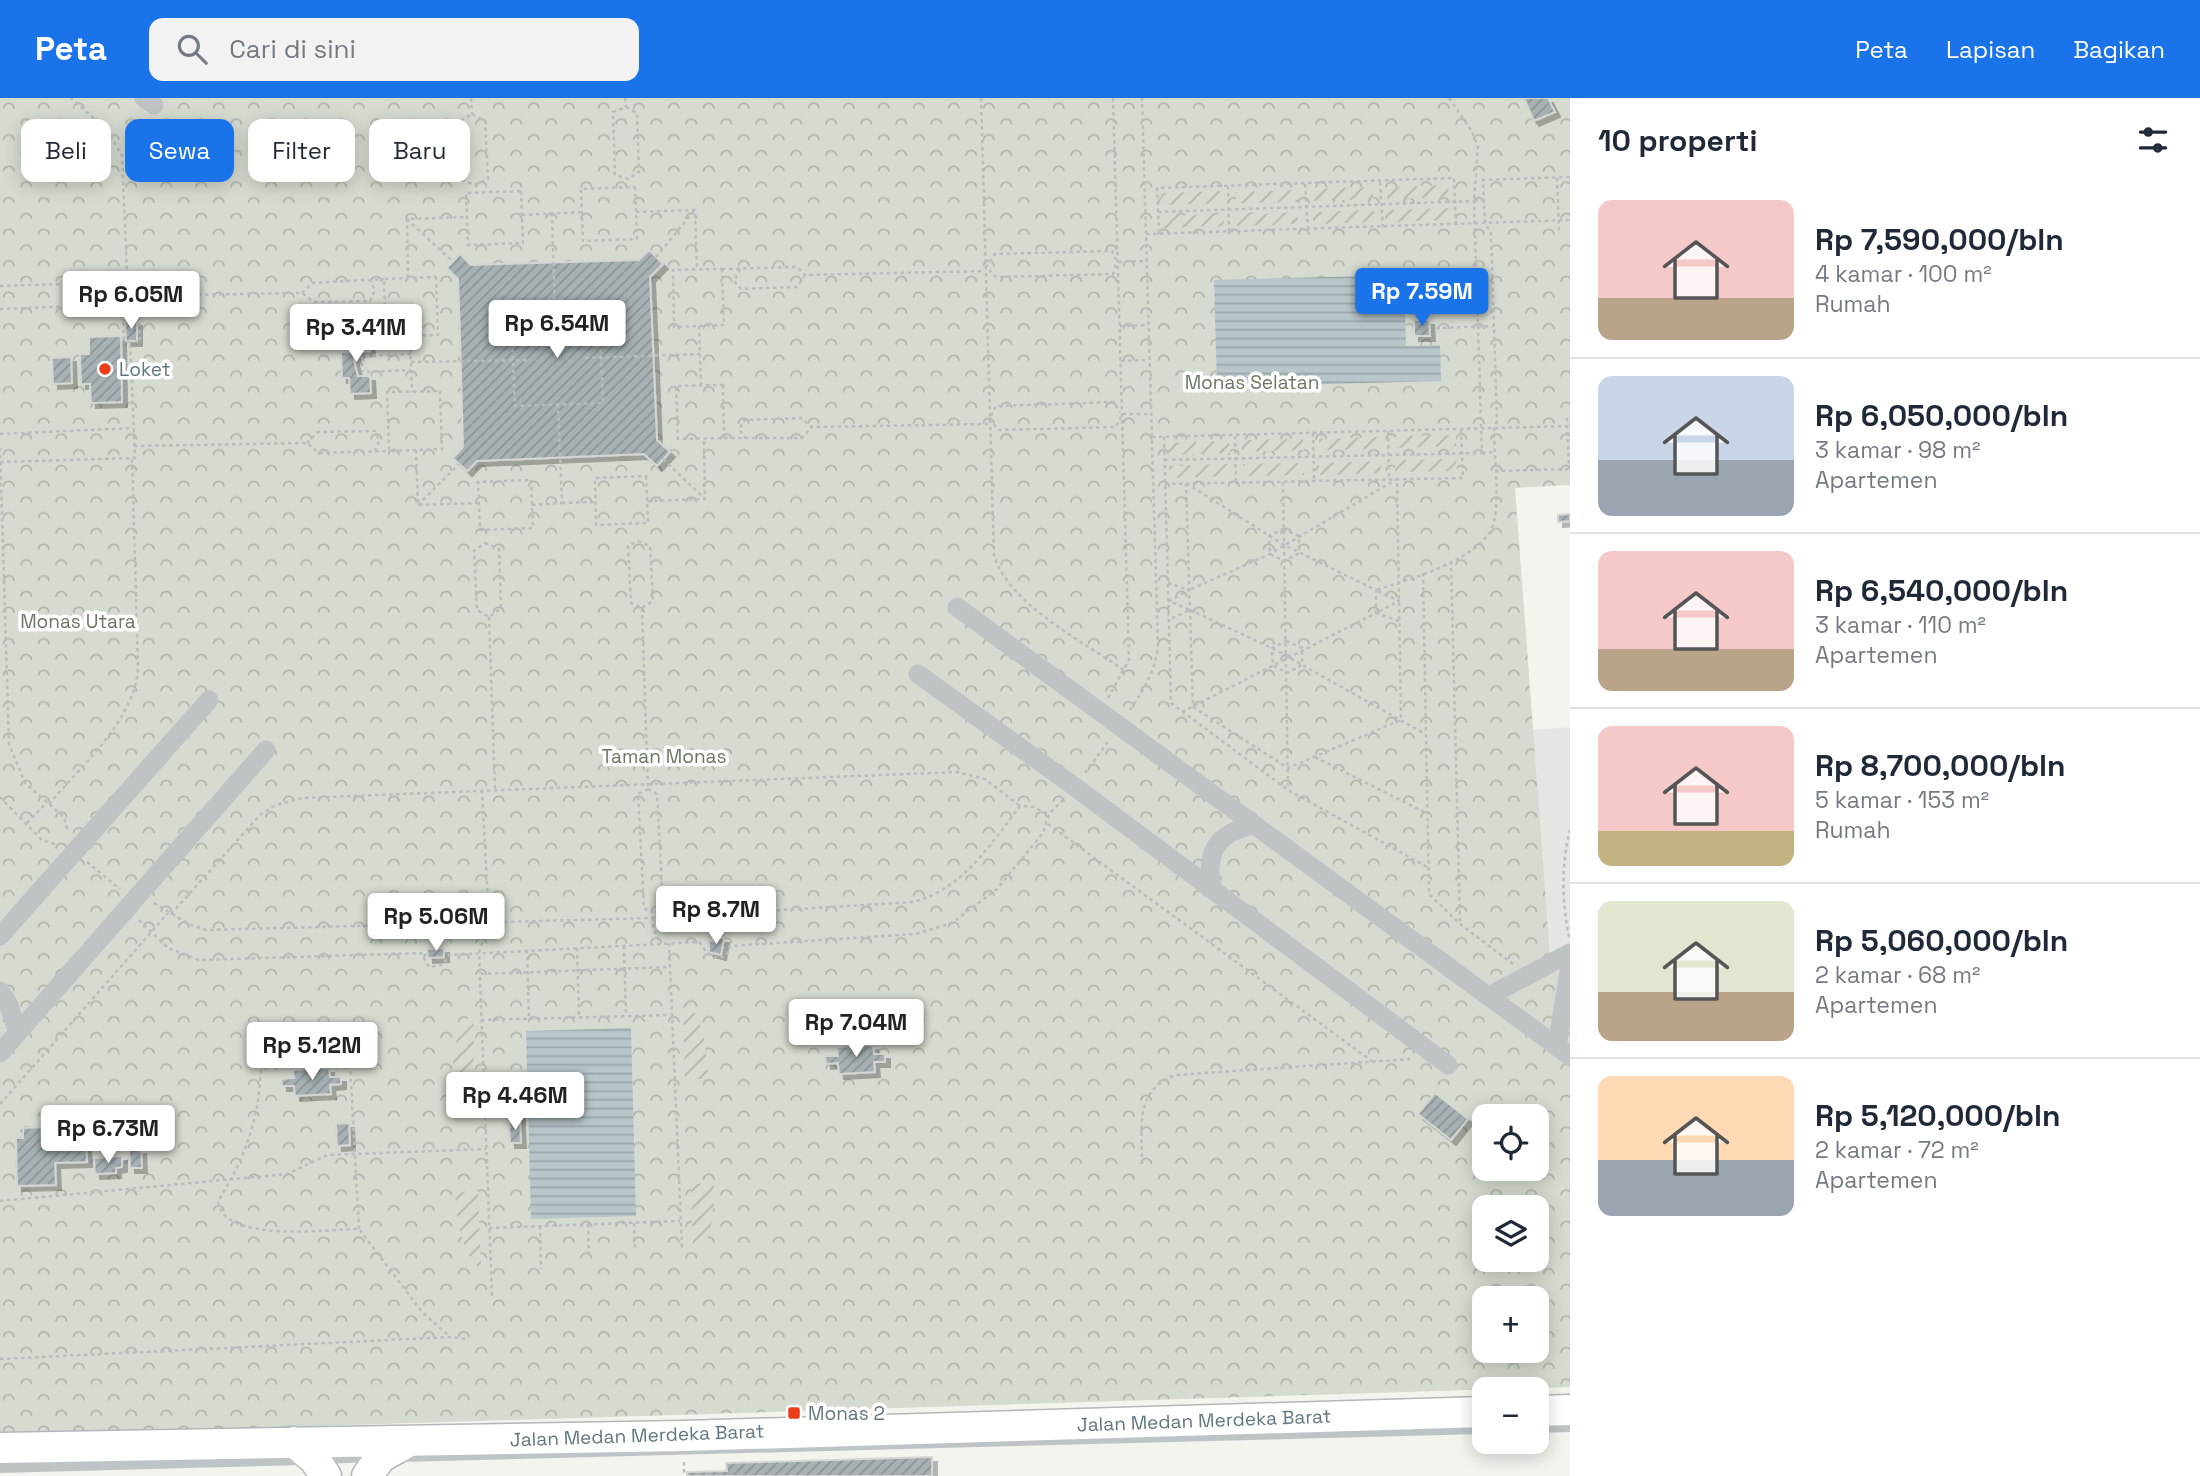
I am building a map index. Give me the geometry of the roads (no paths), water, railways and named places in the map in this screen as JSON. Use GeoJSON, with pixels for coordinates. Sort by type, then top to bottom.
{"type":"FeatureCollection","features":[{"type":"Feature","properties":{"kind":"main road"},"geometry":{"type":"LineString","coordinates":[[1549,1411],[1570,1410]]}},
{"type":"Feature","properties":{"kind":"main road","name":"Jalan Medan Merdeka Barat"},"geometry":{"type":"LineString","coordinates":[[0,1448],[311,1459],[410,1441],[1472,1412]]}},
{"type":"Feature","properties":{"kind":"main road"},"geometry":{"type":"LineString","coordinates":[[374,1467],[410,1441]]}},
{"type":"Feature","properties":{"kind":"street"},"geometry":{"type":"LineString","coordinates":[[957,607],[1564,1051]]}},
{"type":"Feature","properties":{"kind":"street"},"geometry":{"type":"LineString","coordinates":[[918,674],[1075,787],[1443,1061]]}},
{"type":"Feature","properties":{"kind":"street"},"geometry":{"type":"LineString","coordinates":[[0,936],[209,700]]}},
{"type":"Feature","properties":{"kind":"street"},"geometry":{"type":"LineString","coordinates":[[0,1053],[266,750]]}},
{"type":"Feature","properties":{"kind":"street"},"geometry":{"type":"LineString","coordinates":[[1212,888],[1208,870],[1214,848],[1228,834],[1255,825]]}},
{"type":"Feature","properties":{"kind":"street"},"geometry":{"type":"LineString","coordinates":[[1489,996],[1570,953]]}},
{"type":"Feature","properties":{"kind":"street"},"geometry":{"type":"LineString","coordinates":[[1564,1051],[1570,965]]}},
{"type":"Feature","properties":{"kind":"street"},"geometry":{"type":"LineString","coordinates":[[0,992],[8,1003],[18,1033]]}},
{"type":"Feature","properties":{"kind":"lane"},"geometry":{"type":"LineString","coordinates":[[1549,1428],[1570,1427]]}},
{"type":"Feature","properties":{"kind":"lane"},"geometry":{"type":"LineString","coordinates":[[0,1468],[311,1459],[374,1467],[1472,1429]]}},
{"type":"Feature","properties":{"kind":"place","name":"Loket"},"geometry":{"type":"Point","coordinates":[105,369]}},
{"type":"Feature","properties":{"kind":"place","name":"Monas 2"},"geometry":{"type":"Point","coordinates":[794,1413]}},
{"type":"Feature","properties":{"kind":"park label","name":"Monas Selatan"},"geometry":{"type":"Point","coordinates":[1252,382]}},
{"type":"Feature","properties":{"kind":"park label","name":"Monas Utara"},"geometry":{"type":"Point","coordinates":[78,621]}},
{"type":"Feature","properties":{"kind":"park label","name":"Taman Monas"},"geometry":{"type":"Point","coordinates":[664,756]}}]}
